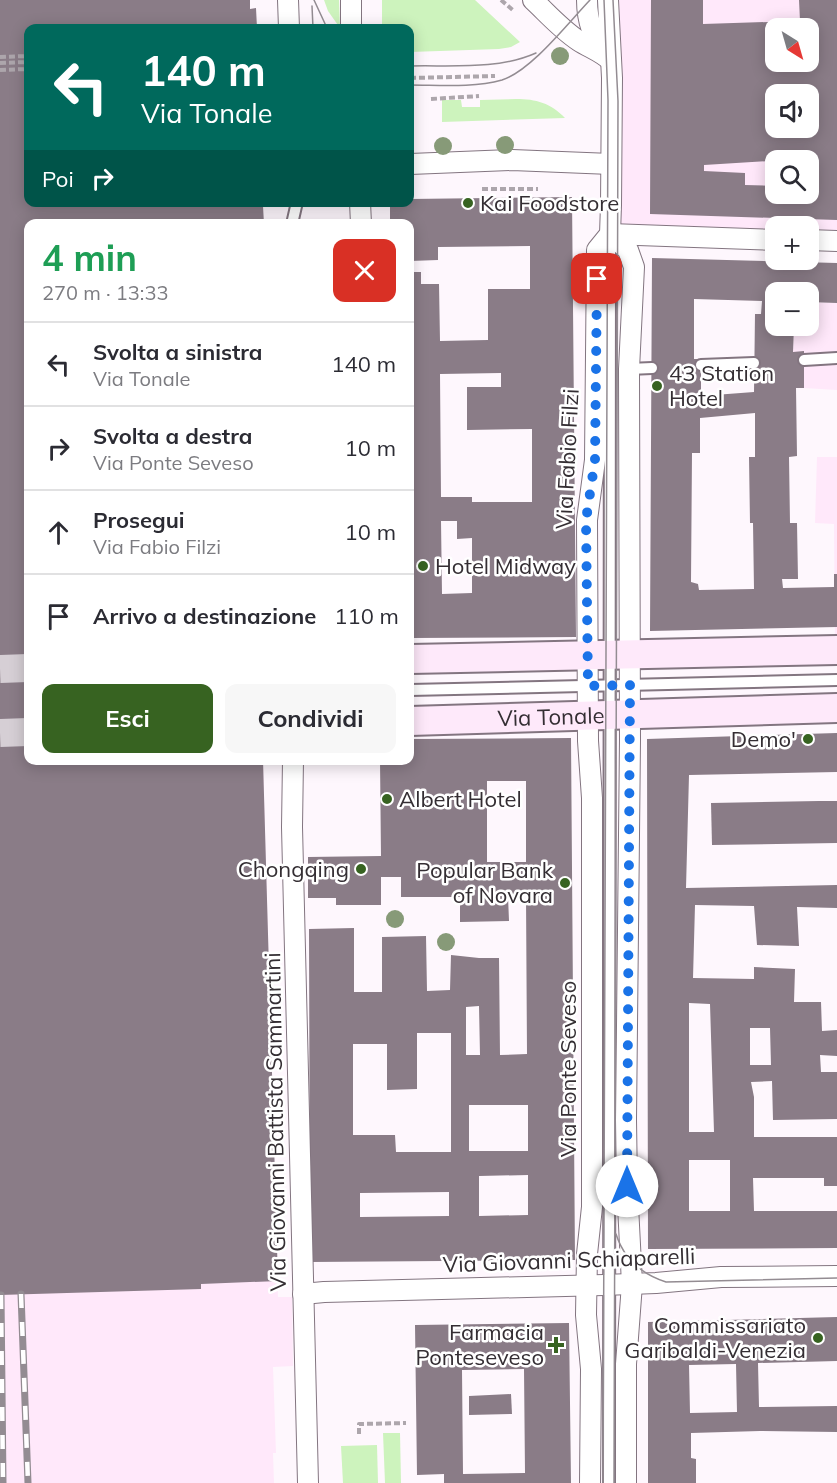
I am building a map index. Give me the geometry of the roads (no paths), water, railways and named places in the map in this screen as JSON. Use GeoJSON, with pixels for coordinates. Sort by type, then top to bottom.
{"type":"FeatureCollection","features":[{"type":"Feature","properties":{"kind":"main road"},"geometry":{"type":"LineString","coordinates":[[414,659],[837,650]]}},
{"type":"Feature","properties":{"kind":"main road","name":"Via Tonale"},"geometry":{"type":"LineString","coordinates":[[414,721],[837,708]]}},
{"type":"Feature","properties":{"kind":"street"},"geometry":{"type":"LineString","coordinates":[[288,0],[289,24]]}},
{"type":"Feature","properties":{"kind":"street"},"geometry":{"type":"LineString","coordinates":[[351,0],[351,24]]}},
{"type":"Feature","properties":{"kind":"street"},"geometry":{"type":"LineString","coordinates":[[533,0],[568,33],[608,59]]}},
{"type":"Feature","properties":{"kind":"street"},"geometry":{"type":"LineString","coordinates":[[586,0],[594,38],[608,59]]}},
{"type":"Feature","properties":{"kind":"street","name":"Via Fabio Filzi"},"geometry":{"type":"LineString","coordinates":[[608,0],[610,234],[597,250],[595,460],[586,520],[609,655],[620,685],[610,715]]}},
{"type":"Feature","properties":{"kind":"street"},"geometry":{"type":"LineString","coordinates":[[414,164],[512,160],[611,164]]}},
{"type":"Feature","properties":{"kind":"street"},"geometry":{"type":"LineString","coordinates":[[610,234],[765,240]]}},
{"type":"Feature","properties":{"kind":"street","name":"Via Fabio Filzi"},"geometry":{"type":"LineString","coordinates":[[609,655],[634,267],[628,250],[610,234]]}},
{"type":"Feature","properties":{"kind":"street"},"geometry":{"type":"LineString","coordinates":[[819,240],[837,241]]}},
{"type":"Feature","properties":{"kind":"street","name":"Via Ponte Seveso"},"geometry":{"type":"LineString","coordinates":[[609,655],[588,686],[610,715],[632,1284],[626,1364],[626,1483]]}},
{"type":"Feature","properties":{"kind":"street","name":"Via Ponte Seveso"},"geometry":{"type":"LineString","coordinates":[[590,1483],[591,1369],[586,1327],[587,1254],[592,1207],[592,798],[588,741],[610,715]]}},
{"type":"Feature","properties":{"kind":"street","name":"Via Giovanni Battista Sammartini"},"geometry":{"type":"LineString","coordinates":[[293,765],[292,827],[308,1483]]}},
{"type":"Feature","properties":{"kind":"street","name":"Via Giovanni Schiaparelli"},"geometry":{"type":"LineString","coordinates":[[303,1294],[587,1286],[721,1277],[837,1276]]}},
{"type":"Feature","properties":{"kind":"lane"},"geometry":{"type":"LineString","coordinates":[[804,360],[837,358]]}},
{"type":"Feature","properties":{"kind":"lane"},"geometry":{"type":"LineString","coordinates":[[701,365],[754,363]]}},
{"type":"Feature","properties":{"kind":"lane"},"geometry":{"type":"LineString","coordinates":[[629,369],[652,368]]}},
{"type":"Feature","properties":{"kind":"lane","name":"Via Tonale"},"geometry":{"type":"LineString","coordinates":[[414,690],[837,680]]}},
{"type":"Feature","properties":{"kind":"lane","name":"Via Ponte Seveso"},"geometry":{"type":"LineString","coordinates":[[609,1483],[610,715]]}},
{"type":"Feature","properties":{"kind":"tunnel"},"geometry":{"type":"LineString","coordinates":[[0,669],[24,668]]}},
{"type":"Feature","properties":{"kind":"tunnel"},"geometry":{"type":"LineString","coordinates":[[0,733],[24,732]]}},
{"type":"Feature","properties":{"kind":"tram line"},"geometry":{"type":"LineString","coordinates":[[314,0],[325,24]]}},
{"type":"Feature","properties":{"kind":"tram line"},"geometry":{"type":"LineString","coordinates":[[414,85],[491,83],[513,75],[537,57],[590,0]]}},
{"type":"Feature","properties":{"kind":"tram line"},"geometry":{"type":"LineString","coordinates":[[603,1483],[608,100],[604,0]]}},
{"type":"Feature","properties":{"kind":"tram line"},"geometry":{"type":"LineString","coordinates":[[613,0],[618,101],[614,1483]]}},
{"type":"Feature","properties":{"kind":"tram line"},"geometry":{"type":"LineString","coordinates":[[312,6],[313,24]]}},
{"type":"Feature","properties":{"kind":"tram line"},"geometry":{"type":"LineString","coordinates":[[414,66],[490,64],[536,53]]}},
{"type":"Feature","properties":{"kind":"tram line"},"geometry":{"type":"LineString","coordinates":[[616,1234],[624,1251],[641,1270],[666,1282],[837,1278]]}},
{"type":"Feature","properties":{"kind":"railway"},"geometry":{"type":"LineString","coordinates":[[21,1294],[28,1483]]}},
{"type":"Feature","properties":{"kind":"railway"},"geometry":{"type":"LineString","coordinates":[[1,1295],[3,1483]]}},
{"type":"Feature","properties":{"kind":"place","name":"Kai Foodstore"},"geometry":{"type":"Point","coordinates":[468,203]}},
{"type":"Feature","properties":{"kind":"place","name":"43 Station Hotel"},"geometry":{"type":"Point","coordinates":[657,386]}},
{"type":"Feature","properties":{"kind":"place","name":"Hotel Midway"},"geometry":{"type":"Point","coordinates":[423,566]}},
{"type":"Feature","properties":{"kind":"place","name":"Demo'"},"geometry":{"type":"Point","coordinates":[808,739]}},
{"type":"Feature","properties":{"kind":"place","name":"Albert Hotel"},"geometry":{"type":"Point","coordinates":[387,799]}},
{"type":"Feature","properties":{"kind":"place","name":"Chongqing"},"geometry":{"type":"Point","coordinates":[361,869]}},
{"type":"Feature","properties":{"kind":"place","name":"Popular Bank of Novara"},"geometry":{"type":"Point","coordinates":[565,883]}},
{"type":"Feature","properties":{"kind":"place","name":"Commissariato Garibaldi-Venezia"},"geometry":{"type":"Point","coordinates":[818,1338]}},
{"type":"Feature","properties":{"kind":"place","name":"Farmacia Ponteseveso"},"geometry":{"type":"Point","coordinates":[556,1345]}}]}
